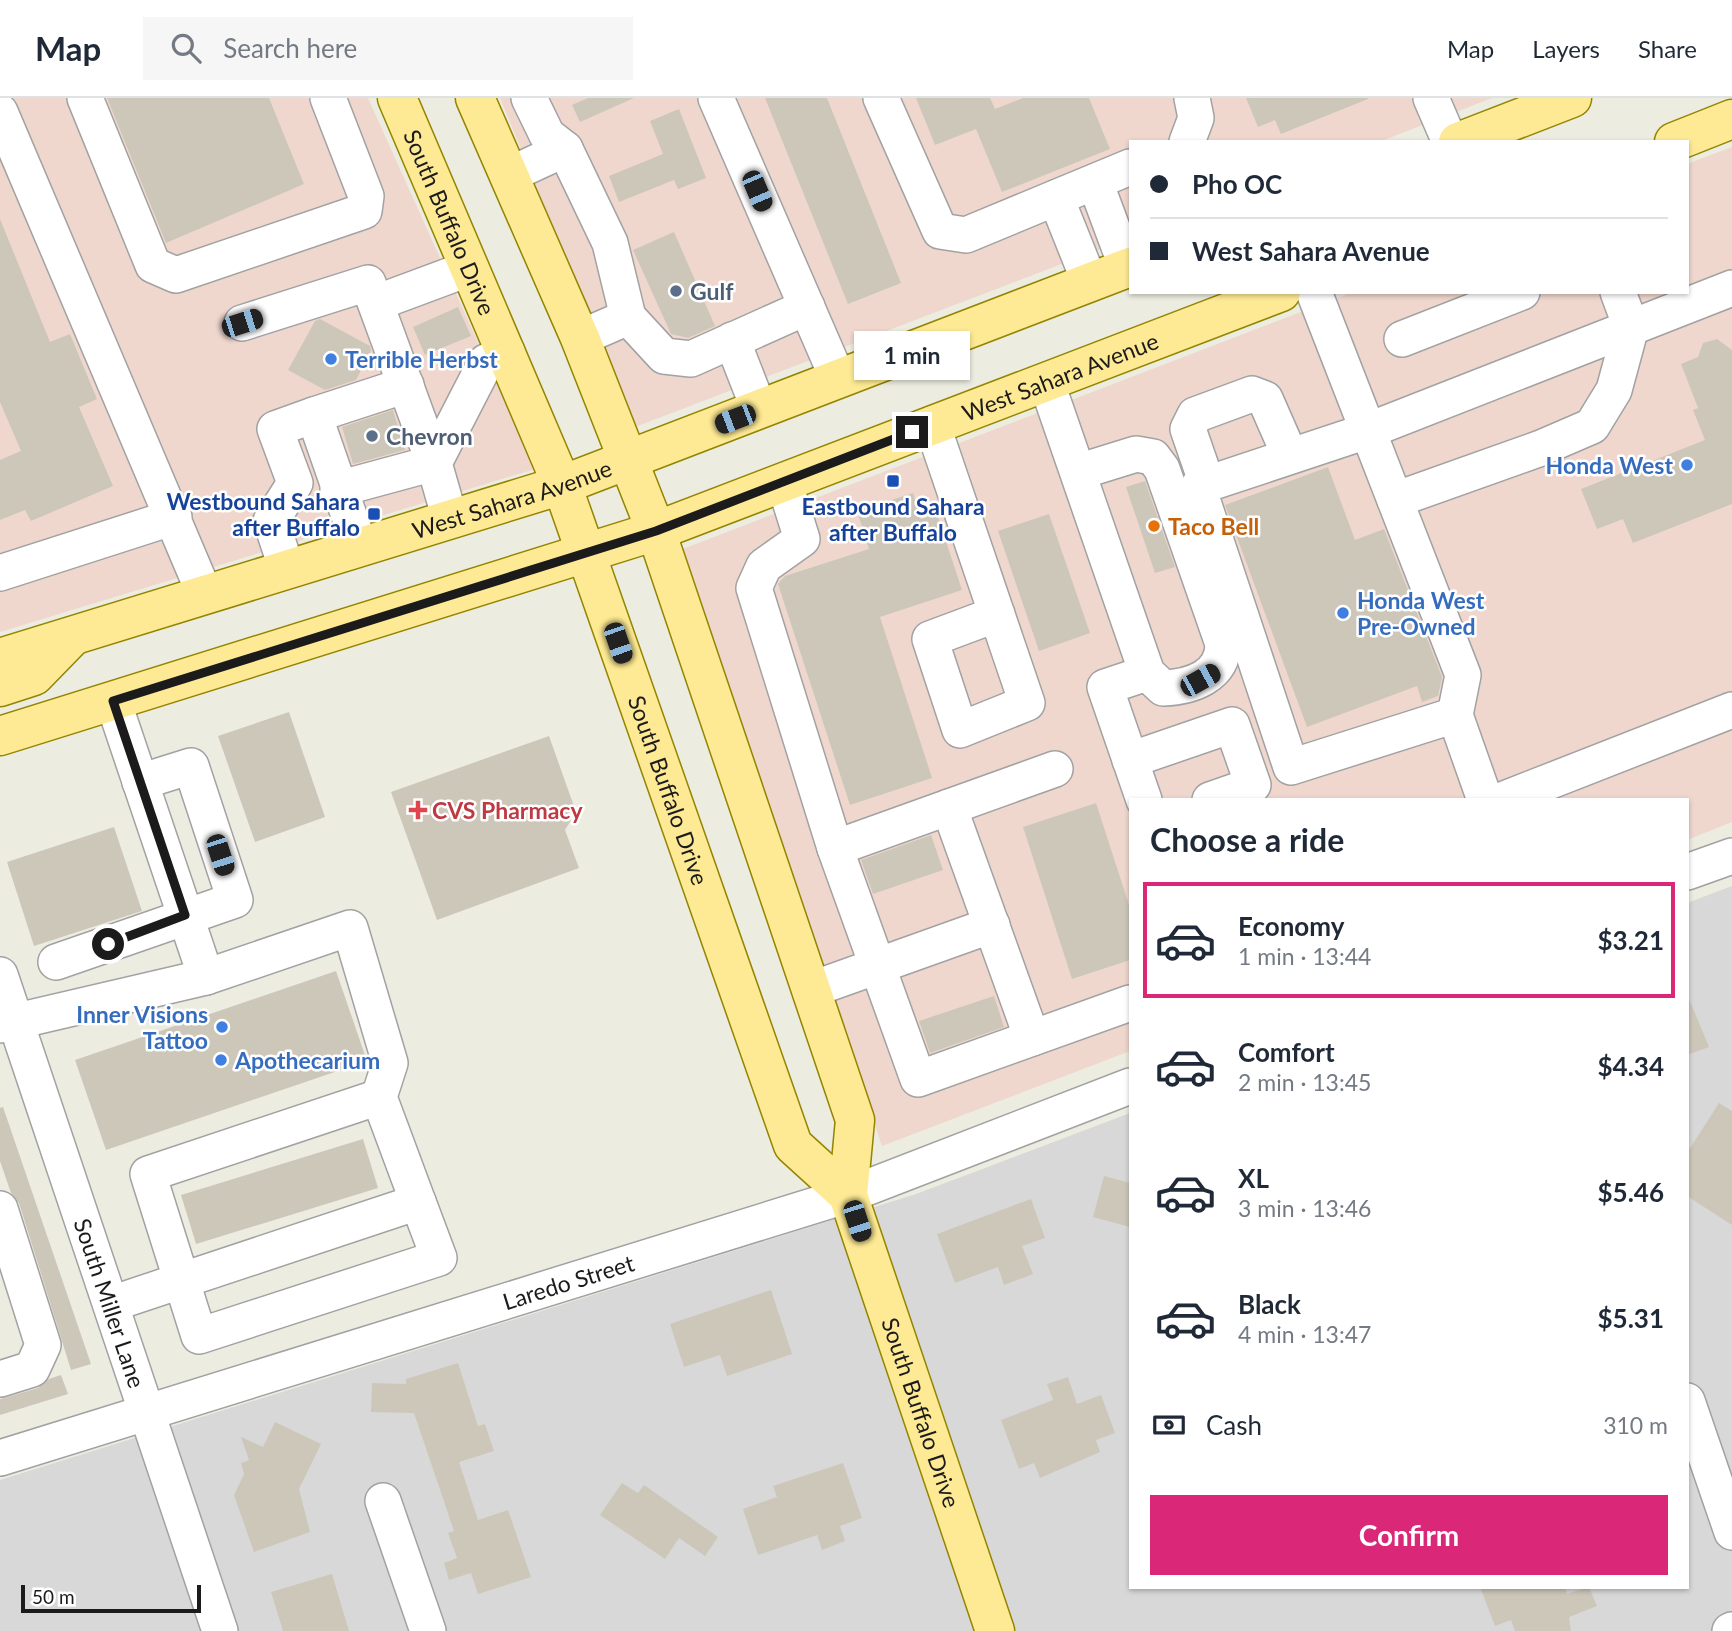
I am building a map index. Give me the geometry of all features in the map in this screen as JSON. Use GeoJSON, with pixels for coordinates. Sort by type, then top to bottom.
{"type":"FeatureCollection","features":[{"type":"Feature","properties":{"kind":"main road","name":"South Buffalo Drive"},"geometry":{"type":"LineString","coordinates":[[397,98],[562,485],[793,1145],[848,1195]]}},
{"type":"Feature","properties":{"kind":"main road","name":"South Buffalo Drive"},"geometry":{"type":"LineString","coordinates":[[475,98],[580,338],[656,531],[855,1120],[848,1195],[995,1631]]}},
{"type":"Feature","properties":{"kind":"main road"},"geometry":{"type":"LineString","coordinates":[[1463,140],[1572,98]]}},
{"type":"Feature","properties":{"kind":"main road"},"geometry":{"type":"LineString","coordinates":[[1679,140],[1732,119]]}},
{"type":"Feature","properties":{"kind":"main road","name":"West Sahara Avenue"},"geometry":{"type":"LineString","coordinates":[[0,659],[562,485],[1129,268]]}},
{"type":"Feature","properties":{"kind":"main road","name":"West Sahara Avenue"},"geometry":{"type":"LineString","coordinates":[[0,736],[656,531],[1276,294]]}},
{"type":"Feature","properties":{"kind":"main road"},"geometry":{"type":"LineString","coordinates":[[0,687],[34,676],[72,636]]}},
{"type":"Feature","properties":{"kind":"street"},"geometry":{"type":"LineString","coordinates":[[85,98],[153,265],[176,275],[364,211],[366,195],[328,98]]}},
{"type":"Feature","properties":{"kind":"street"},"geometry":{"type":"LineString","coordinates":[[716,98],[838,379]]}},
{"type":"Feature","properties":{"kind":"street"},"geometry":{"type":"LineString","coordinates":[[881,98],[940,231],[966,235],[1129,167]]}},
{"type":"Feature","properties":{"kind":"street"},"geometry":{"type":"LineString","coordinates":[[1188,140],[1196,118],[1192,98]]}},
{"type":"Feature","properties":{"kind":"street"},"geometry":{"type":"LineString","coordinates":[[1431,98],[1449,140]]}},
{"type":"Feature","properties":{"kind":"street"},"geometry":{"type":"LineString","coordinates":[[537,101],[547,135],[565,149],[610,243],[628,317],[664,356],[691,359],[807,307]]}},
{"type":"Feature","properties":{"kind":"street"},"geometry":{"type":"LineString","coordinates":[[0,112],[205,595]]}},
{"type":"Feature","properties":{"kind":"street"},"geometry":{"type":"LineString","coordinates":[[509,175],[565,149]]}},
{"type":"Feature","properties":{"kind":"street"},"geometry":{"type":"LineString","coordinates":[[1095,182],[1129,268]]}},
{"type":"Feature","properties":{"kind":"street"},"geometry":{"type":"LineString","coordinates":[[1056,198],[1090,283]]}},
{"type":"Feature","properties":{"kind":"street"},"geometry":{"type":"LineString","coordinates":[[376,303],[470,268]]}},
{"type":"Feature","properties":{"kind":"street"},"geometry":{"type":"LineString","coordinates":[[242,323],[368,283],[434,463],[450,520]]}},
{"type":"Feature","properties":{"kind":"street"},"geometry":{"type":"LineString","coordinates":[[1455,715],[1291,767],[1198,487],[1367,431],[1732,288]]}},
{"type":"Feature","properties":{"kind":"street"},"geometry":{"type":"LineString","coordinates":[[1315,294],[1463,675],[1455,715],[1484,798]]}},
{"type":"Feature","properties":{"kind":"street"},"geometry":{"type":"LineString","coordinates":[[1402,339],[1517,294]]}},
{"type":"Feature","properties":{"kind":"street"},"geometry":{"type":"LineString","coordinates":[[1395,500],[1541,448],[1592,426],[1614,390],[1631,327],[1619,294]]}},
{"type":"Feature","properties":{"kind":"street"},"geometry":{"type":"LineString","coordinates":[[580,338],[628,317]]}},
{"type":"Feature","properties":{"kind":"street"},"geometry":{"type":"LineString","coordinates":[[732,340],[759,410]]}},
{"type":"Feature","properties":{"kind":"street"},"geometry":{"type":"LineString","coordinates":[[338,489],[434,463],[486,362],[507,352]]}},
{"type":"Feature","properties":{"kind":"street"},"geometry":{"type":"LineString","coordinates":[[1046,381],[1147,673],[1163,688],[1200,680],[1214,672],[1223,659],[1223,644],[1162,469],[1153,457],[1136,454],[1078,472]]}},
{"type":"Feature","properties":{"kind":"street"},"geometry":{"type":"LineString","coordinates":[[287,570],[271,521],[295,483],[275,429],[406,385]]}},
{"type":"Feature","properties":{"kind":"street"},"geometry":{"type":"LineString","coordinates":[[1207,484],[1188,429],[1195,415],[1252,394],[1265,399],[1290,456]]}},
{"type":"Feature","properties":{"kind":"street"},"geometry":{"type":"LineString","coordinates":[[314,415],[360,547]]}},
{"type":"Feature","properties":{"kind":"street"},"geometry":{"type":"LineString","coordinates":[[932,424],[997,614]]}},
{"type":"Feature","properties":{"kind":"street"},"geometry":{"type":"LineString","coordinates":[[784,482],[802,539],[764,566],[754,588],[835,848],[918,1079],[1129,1003]]}},
{"type":"Feature","properties":{"kind":"street"},"geometry":{"type":"LineString","coordinates":[[0,573],[174,517]]}},
{"type":"Feature","properties":{"kind":"street"},"geometry":{"type":"LineString","coordinates":[[1143,798],[1105,687],[1147,673]]}},
{"type":"Feature","properties":{"kind":"street"},"geometry":{"type":"LineString","coordinates":[[113,701],[206,977]]}},
{"type":"Feature","properties":{"kind":"street"},"geometry":{"type":"LineString","coordinates":[[1507,798],[1732,710]]}},
{"type":"Feature","properties":{"kind":"street"},"geometry":{"type":"LineString","coordinates":[[1130,760],[1232,724],[1253,785],[1216,798]]}},
{"type":"Feature","properties":{"kind":"street"},"geometry":{"type":"LineString","coordinates":[[56,962],[185,915],[235,900],[191,766],[140,782]]}},
{"type":"Feature","properties":{"kind":"street"},"geometry":{"type":"LineString","coordinates":[[835,848],[1055,769]]}},
{"type":"Feature","properties":{"kind":"street"},"geometry":{"type":"LineString","coordinates":[[949,807],[1032,1038]]}},
{"type":"Feature","properties":{"kind":"street"},"geometry":{"type":"LineString","coordinates":[[1689,872],[1732,856]]}},
{"type":"Feature","properties":{"kind":"street"},"geometry":{"type":"LineString","coordinates":[[810,990],[992,925]]}},
{"type":"Feature","properties":{"kind":"street"},"geometry":{"type":"LineString","coordinates":[[8,1023],[206,977],[350,929],[390,1063],[379,1097],[439,1258],[199,1336],[148,1174],[379,1097]]}},
{"type":"Feature","properties":{"kind":"street","name":"South Miller Lane"},"geometry":{"type":"LineString","coordinates":[[0,975],[8,1023],[111,1304],[220,1631]]}},
{"type":"Feature","properties":{"kind":"street","name":"Laredo Street"},"geometry":{"type":"LineString","coordinates":[[0,1458],[848,1195],[1129,1086]]}},
{"type":"Feature","properties":{"kind":"street"},"geometry":{"type":"LineString","coordinates":[[111,1304],[418,1202]]}},
{"type":"Feature","properties":{"kind":"street"},"geometry":{"type":"LineString","coordinates":[[0,1209],[43,1345],[32,1368],[0,1378]]}},
{"type":"Feature","properties":{"kind":"street"},"geometry":{"type":"LineString","coordinates":[[1689,1407],[1732,1532]]}},
{"type":"Feature","properties":{"kind":"street"},"geometry":{"type":"LineString","coordinates":[[383,1501],[428,1631]]}},
{"type":"Feature","properties":{"kind":"shaded area"},"geometry":{"type":"Polygon","coordinates":[[[0,98],[368,98],[535,469],[0,632],[0,98]]]}},
{"type":"Feature","properties":{"kind":"shaded area"},"geometry":{"type":"Polygon","coordinates":[[[500,98],[1492,98],[1384,140],[1129,140],[1129,238],[635,427],[500,98]]]}},
{"type":"Feature","properties":{"kind":"shaded area"},"geometry":{"type":"Polygon","coordinates":[[[1732,147],[1732,822],[1689,839],[1689,798],[1129,798],[1129,1051],[882,1146],[680,550],[1348,294],[1689,294],[1689,163],[1732,147]]]}},
{"type":"Feature","properties":{"kind":"shaded area"},"geometry":{"type":"Polygon","coordinates":[[[1732,886],[1732,1631],[0,1631],[0,1480],[916,1194],[1129,1113],[1129,1589],[1689,1589],[1689,902],[1732,886]]]}},
{"type":"Feature","properties":{"kind":"building"},"geometry":{"type":"Polygon","coordinates":[[[107,98],[269,98],[304,184],[166,243],[107,98]]]}},
{"type":"Feature","properties":{"kind":"building"},"geometry":{"type":"Polygon","coordinates":[[[588,98],[634,98],[580,122],[572,105],[588,98]]]}},
{"type":"Feature","properties":{"kind":"building"},"geometry":{"type":"Polygon","coordinates":[[[765,98],[827,98],[901,283],[848,304],[765,98]]]}},
{"type":"Feature","properties":{"kind":"building"},"geometry":{"type":"Polygon","coordinates":[[[916,98],[990,98],[995,109],[1023,98],[1089,98],[1110,149],[1002,192],[976,129],[935,145],[916,98]]]}},
{"type":"Feature","properties":{"kind":"building"},"geometry":{"type":"Polygon","coordinates":[[[1246,98],[1368,99],[1281,134],[1275,120],[1258,127],[1246,98]]]}},
{"type":"Feature","properties":{"kind":"building"},"geometry":{"type":"Polygon","coordinates":[[[679,109],[706,178],[678,189],[674,180],[619,202],[609,176],[663,154],[650,121],[679,109]]]}},
{"type":"Feature","properties":{"kind":"building"},"geometry":{"type":"Polygon","coordinates":[[[0,219],[50,342],[70,334],[97,399],[79,407],[113,486],[31,521],[25,510],[0,520],[0,460],[21,451],[0,402],[0,219]]]}},
{"type":"Feature","properties":{"kind":"building"},"geometry":{"type":"Polygon","coordinates":[[[674,232],[715,326],[688,338],[671,334],[633,250],[674,232]]]}},
{"type":"Feature","properties":{"kind":"building"},"geometry":{"type":"Polygon","coordinates":[[[458,307],[471,336],[425,355],[413,327],[458,307]]]}},
{"type":"Feature","properties":{"kind":"building","name":"Terrible Herbst"},"geometry":{"type":"Polygon","coordinates":[[[320,319],[370,346],[371,351],[356,380],[325,390],[288,370],[315,321],[320,319]]]}},
{"type":"Feature","properties":{"kind":"building","name":"Honda West"},"geometry":{"type":"Polygon","coordinates":[[[1717,339],[1732,350],[1732,504],[1633,543],[1623,519],[1597,529],[1581,489],[1705,440],[1693,410],[1698,408],[1681,364],[1698,357],[1703,343],[1717,339]]]}},
{"type":"Feature","properties":{"kind":"building"},"geometry":{"type":"Polygon","coordinates":[[[393,410],[405,450],[353,464],[342,427],[393,410]]]}},
{"type":"Feature","properties":{"kind":"building","name":"Honda West Pre-Owned"},"geometry":{"type":"Polygon","coordinates":[[[1328,467],[1355,540],[1384,529],[1442,677],[1438,696],[1422,702],[1417,686],[1307,727],[1225,505],[1328,467]]]}},
{"type":"Feature","properties":{"kind":"building","name":"Taco Bell"},"geometry":{"type":"Polygon","coordinates":[[[1145,481],[1175,567],[1155,573],[1126,487],[1145,481]]]}},
{"type":"Feature","properties":{"kind":"building"},"geometry":{"type":"Polygon","coordinates":[[[913,493],[921,519],[937,514],[962,590],[880,617],[932,778],[850,805],[778,584],[785,576],[869,549],[857,511],[913,493]]]}},
{"type":"Feature","properties":{"kind":"building"},"geometry":{"type":"Polygon","coordinates":[[[1049,514],[1090,633],[1039,651],[998,531],[1049,514]]]}},
{"type":"Feature","properties":{"kind":"building"},"geometry":{"type":"Polygon","coordinates":[[[289,712],[325,817],[255,842],[218,736],[289,712]]]}},
{"type":"Feature","properties":{"kind":"building","name":"CVS Pharmacy"},"geometry":{"type":"Polygon","coordinates":[[[549,736],[576,812],[565,830],[579,868],[437,920],[391,792],[549,736]]]}},
{"type":"Feature","properties":{"kind":"building"},"geometry":{"type":"Polygon","coordinates":[[[1096,803],[1129,905],[1129,960],[1072,979],[1023,827],[1096,803]]]}},
{"type":"Feature","properties":{"kind":"building"},"geometry":{"type":"Polygon","coordinates":[[[114,827],[142,911],[34,946],[7,862],[114,827]]]}},
{"type":"Feature","properties":{"kind":"building"},"geometry":{"type":"Polygon","coordinates":[[[931,835],[943,870],[873,894],[861,860],[931,835]]]}},
{"type":"Feature","properties":{"kind":"building","name":"Apothecarium"},"geometry":{"type":"Polygon","coordinates":[[[336,971],[367,1061],[106,1150],[75,1060],[336,971]]]}},
{"type":"Feature","properties":{"kind":"building"},"geometry":{"type":"Polygon","coordinates":[[[994,996],[1004,1027],[930,1053],[919,1021],[994,996]]]}},
{"type":"Feature","properties":{"kind":"building"},"geometry":{"type":"Polygon","coordinates":[[[1689,999],[1709,1047],[1689,1054],[1689,999]]]}},
{"type":"Feature","properties":{"kind":"building"},"geometry":{"type":"Polygon","coordinates":[[[1719,1103],[1732,1111],[1732,1225],[1689,1197],[1689,1150],[1719,1103]]]}},
{"type":"Feature","properties":{"kind":"building"},"geometry":{"type":"Polygon","coordinates":[[[3,1107],[91,1364],[71,1370],[19,1203],[11,1193],[0,1161],[0,1108],[3,1107]]]}},
{"type":"Feature","properties":{"kind":"building"},"geometry":{"type":"Polygon","coordinates":[[[363,1139],[378,1188],[196,1244],[181,1195],[363,1139]]]}},
{"type":"Feature","properties":{"kind":"building"},"geometry":{"type":"Polygon","coordinates":[[[1104,1176],[1129,1183],[1129,1227],[1093,1217],[1104,1176]]]}},
{"type":"Feature","properties":{"kind":"building"},"geometry":{"type":"Polygon","coordinates":[[[1031,1199],[1045,1238],[1022,1246],[1033,1274],[1004,1285],[998,1267],[955,1283],[937,1234],[1031,1199]]]}},
{"type":"Feature","properties":{"kind":"building"},"geometry":{"type":"Polygon","coordinates":[[[771,1290],[792,1354],[727,1376],[720,1355],[684,1367],[670,1324],[771,1290]]]}},
{"type":"Feature","properties":{"kind":"building"},"geometry":{"type":"Polygon","coordinates":[[[458,1363],[478,1426],[485,1424],[494,1451],[459,1462],[478,1520],[508,1510],[531,1577],[478,1594],[471,1573],[449,1580],[444,1563],[457,1558],[448,1533],[454,1531],[414,1413],[371,1412],[372,1383],[406,1384],[406,1379],[458,1363]]]}},
{"type":"Feature","properties":{"kind":"building"},"geometry":{"type":"Polygon","coordinates":[[[61,1375],[68,1394],[0,1415],[0,1399],[38,1388],[49,1379],[61,1375]]]}},
{"type":"Feature","properties":{"kind":"building"},"geometry":{"type":"Polygon","coordinates":[[[1068,1377],[1077,1404],[1101,1395],[1115,1433],[1096,1440],[1100,1452],[1040,1478],[1034,1463],[1019,1469],[1001,1420],[1053,1400],[1047,1384],[1068,1377]]]}},
{"type":"Feature","properties":{"kind":"building"},"geometry":{"type":"Polygon","coordinates":[[[275,1422],[321,1444],[299,1489],[310,1532],[254,1552],[234,1495],[244,1474],[241,1463],[249,1460],[241,1437],[263,1447],[275,1422]]]}},
{"type":"Feature","properties":{"kind":"building"},"geometry":{"type":"Polygon","coordinates":[[[843,1463],[862,1518],[840,1526],[845,1541],[822,1550],[817,1535],[758,1555],[743,1509],[777,1497],[773,1486],[843,1463]]]}},
{"type":"Feature","properties":{"kind":"building"},"geometry":{"type":"Polygon","coordinates":[[[622,1483],[638,1493],[644,1485],[718,1537],[705,1556],[679,1538],[665,1559],[600,1515],[622,1483]]]}},
{"type":"Feature","properties":{"kind":"building"},"geometry":{"type":"Polygon","coordinates":[[[332,1574],[349,1631],[283,1631],[271,1592],[332,1574]]]}},
{"type":"Feature","properties":{"kind":"building"},"geometry":{"type":"Polygon","coordinates":[[[1481,1589],[1566,1589],[1567,1594],[1590,1589],[1597,1606],[1569,1617],[1571,1631],[1515,1631],[1511,1620],[1495,1626],[1481,1589]]]}},
{"type":"Feature","properties":{"kind":"place","name":"Gulf"},"geometry":{"type":"Point","coordinates":[676,291]}},
{"type":"Feature","properties":{"kind":"place","name":"Terrible Herbst"},"geometry":{"type":"Point","coordinates":[331,359]}},
{"type":"Feature","properties":{"kind":"place","name":"Chevron"},"geometry":{"type":"Point","coordinates":[372,436]}},
{"type":"Feature","properties":{"kind":"place","name":"Honda West"},"geometry":{"type":"Point","coordinates":[1687,465]}},
{"type":"Feature","properties":{"kind":"place","name":"Eastbound Sahara after Buffalo"},"geometry":{"type":"Point","coordinates":[893,481]}},
{"type":"Feature","properties":{"kind":"place","name":"Westbound Sahara after Buffalo"},"geometry":{"type":"Point","coordinates":[374,514]}},
{"type":"Feature","properties":{"kind":"place","name":"Taco Bell"},"geometry":{"type":"Point","coordinates":[1154,526]}},
{"type":"Feature","properties":{"kind":"place","name":"Honda West Pre-Owned"},"geometry":{"type":"Point","coordinates":[1343,613]}},
{"type":"Feature","properties":{"kind":"place","name":"CVS Pharmacy"},"geometry":{"type":"Point","coordinates":[418,810]}},
{"type":"Feature","properties":{"kind":"place","name":"Inner Visions Tattoo"},"geometry":{"type":"Point","coordinates":[222,1027]}},
{"type":"Feature","properties":{"kind":"place","name":"Apothecarium"},"geometry":{"type":"Point","coordinates":[221,1060]}},
{"type":"Feature","properties":{"kind":"route"},"geometry":{"type":"LineString","coordinates":[[108,944],[185,915],[113,701],[656,531],[912,432]]}}]}
